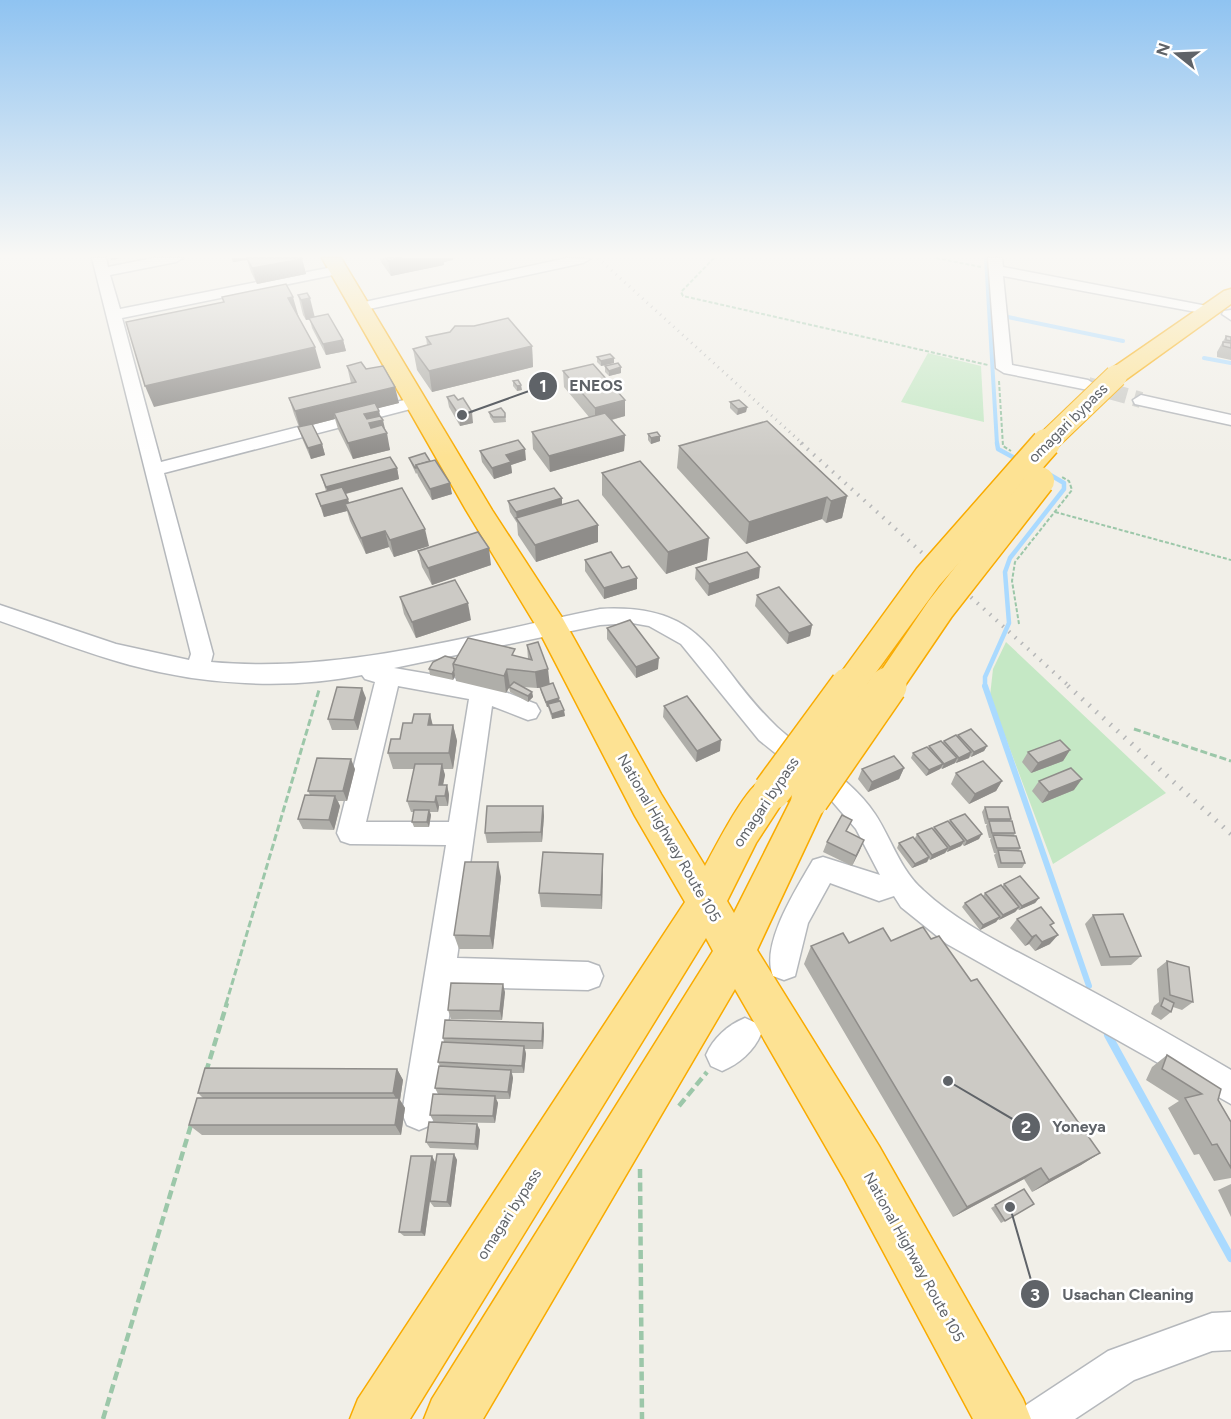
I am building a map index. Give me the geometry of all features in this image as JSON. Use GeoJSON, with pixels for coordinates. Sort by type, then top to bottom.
{"type":"FeatureCollection","features":[{"type":"Feature","properties":{"kind":"highway","name":"National Highway Route 105"},"geometry":{"type":"LineString","coordinates":[[370,324],[479,510],[552,627],[706,903],[862,1163],[1003,1419]]}},
{"type":"Feature","properties":{"kind":"highway","name":"omagari bypass"},"geometry":{"type":"LineString","coordinates":[[452,1419],[735,952],[810,799],[934,618],[987,546],[1034,488],[1081,437],[1193,324]]}},
{"type":"Feature","properties":{"kind":"highway","name":"omagari bypass"},"geometry":{"type":"LineString","coordinates":[[378,1419],[706,903],[742,832],[928,577],[1037,452],[1132,386],[1211,324]]}},
{"type":"Feature","properties":{"kind":"street"},"geometry":{"type":"LineString","coordinates":[[115,324],[202,654],[197,669]]}},
{"type":"Feature","properties":{"kind":"street"},"geometry":{"type":"LineString","coordinates":[[998,324],[1004,368],[1088,385]]}},
{"type":"Feature","properties":{"kind":"street"},"geometry":{"type":"LineString","coordinates":[[1132,386],[1231,420]]}},
{"type":"Feature","properties":{"kind":"street"},"geometry":{"type":"LineString","coordinates":[[153,470],[416,402]]}},
{"type":"Feature","properties":{"kind":"street"},"geometry":{"type":"LineString","coordinates":[[0,613],[147,661],[197,669],[263,674],[323,672],[353,668],[600,617],[632,615],[655,619],[689,638],[768,733],[834,786],[865,821],[883,857],[911,898],[957,934],[1121,1023],[1231,1088]]}},
{"type":"Feature","properties":{"kind":"street"},"geometry":{"type":"LineString","coordinates":[[353,668],[388,678],[482,692],[528,711]]}},
{"type":"Feature","properties":{"kind":"street"},"geometry":{"type":"LineString","coordinates":[[388,678],[350,833],[461,834]]}},
{"type":"Feature","properties":{"kind":"street"},"geometry":{"type":"LineString","coordinates":[[419,1113],[482,692]]}},
{"type":"Feature","properties":{"kind":"street"},"geometry":{"type":"LineString","coordinates":[[784,966],[795,920],[823,869],[879,888],[900,882]]}},
{"type":"Feature","properties":{"kind":"street"},"geometry":{"type":"LineString","coordinates":[[440,972],[588,976]]}},
{"type":"Feature","properties":{"kind":"street"},"geometry":{"type":"LineString","coordinates":[[722,1055],[745,1034]]}},
{"type":"Feature","properties":{"kind":"street"},"geometry":{"type":"LineString","coordinates":[[1040,1419],[1122,1365],[1212,1332],[1231,1331]]}},
{"type":"Feature","properties":{"kind":"path"},"geometry":{"type":"LineString","coordinates":[[809,324],[981,363]]}},
{"type":"Feature","properties":{"kind":"path"},"geometry":{"type":"LineString","coordinates":[[1055,512],[1231,560]]}},
{"type":"Feature","properties":{"kind":"path"},"geometry":{"type":"LineString","coordinates":[[204,1079],[309,730],[323,672]]}},
{"type":"Feature","properties":{"kind":"path"},"geometry":{"type":"LineString","coordinates":[[1134,729],[1231,760]]}},
{"type":"Feature","properties":{"kind":"path"},"geometry":{"type":"LineString","coordinates":[[676,1109],[722,1055]]}},
{"type":"Feature","properties":{"kind":"path"},"geometry":{"type":"LineString","coordinates":[[103,1419],[191,1124]]}},
{"type":"Feature","properties":{"kind":"path"},"geometry":{"type":"LineString","coordinates":[[640,1162],[642,1419]]}},
{"type":"Feature","properties":{"kind":"green space"},"geometry":{"type":"Polygon","coordinates":[[[928,353],[981,366],[984,422],[901,402],[928,353]]]}},
{"type":"Feature","properties":{"kind":"green space"},"geometry":{"type":"Polygon","coordinates":[[[1006,642],[1166,793],[1053,864],[990,696],[993,669],[1006,642]]]}},
{"type":"Feature","properties":{"kind":"building"},"geometry":{"type":"Polygon","coordinates":[[[127,324],[302,324],[315,347],[145,386],[127,324]]]}},
{"type":"Feature","properties":{"kind":"building"},"geometry":{"type":"Polygon","coordinates":[[[312,324],[334,324],[343,340],[323,344],[312,324]]]}},
{"type":"Feature","properties":{"kind":"building"},"geometry":{"type":"Polygon","coordinates":[[[513,324],[532,346],[429,371],[413,349],[431,344],[426,337],[450,332],[455,326],[513,324]]]}},
{"type":"Feature","properties":{"kind":"building"},"geometry":{"type":"Polygon","coordinates":[[[1223,342],[1231,343],[1231,348],[1223,346],[1223,342]]]}},
{"type":"Feature","properties":{"kind":"building"},"geometry":{"type":"Polygon","coordinates":[[[610,354],[614,358],[601,361],[597,357],[610,354]]]}},
{"type":"Feature","properties":{"kind":"building"},"geometry":{"type":"Polygon","coordinates":[[[361,362],[366,369],[383,366],[395,387],[295,411],[289,398],[356,382],[347,366],[361,362]]]}},
{"type":"Feature","properties":{"kind":"building"},"geometry":{"type":"Polygon","coordinates":[[[618,363],[621,367],[609,371],[605,366],[618,363]]]}},
{"type":"Feature","properties":{"kind":"building"},"geometry":{"type":"Polygon","coordinates":[[[593,364],[625,400],[595,408],[563,371],[593,364]]]}},
{"type":"Feature","properties":{"kind":"building"},"geometry":{"type":"Polygon","coordinates":[[[518,380],[521,385],[517,386],[513,381],[518,380]]]}},
{"type":"Feature","properties":{"kind":"building"},"geometry":{"type":"Polygon","coordinates":[[[454,395],[458,400],[463,398],[472,412],[459,415],[447,397],[454,395]]]}},
{"type":"Feature","properties":{"kind":"building"},"geometry":{"type":"Polygon","coordinates":[[[739,400],[747,407],[738,409],[730,402],[739,400]]]}},
{"type":"Feature","properties":{"kind":"building"},"geometry":{"type":"Polygon","coordinates":[[[375,403],[379,411],[364,414],[367,419],[380,416],[383,420],[369,423],[371,428],[382,425],[387,433],[348,443],[334,413],[375,403]]]}},
{"type":"Feature","properties":{"kind":"building"},"geometry":{"type":"Polygon","coordinates":[[[501,408],[505,417],[493,417],[489,412],[501,408]]]}},
{"type":"Feature","properties":{"kind":"building"},"geometry":{"type":"Polygon","coordinates":[[[605,413],[625,435],[549,456],[532,432],[605,413]]]}},
{"type":"Feature","properties":{"kind":"building"},"geometry":{"type":"Polygon","coordinates":[[[767,421],[847,496],[831,501],[827,497],[749,522],[679,446],[767,421]]]}},
{"type":"Feature","properties":{"kind":"building"},"geometry":{"type":"Polygon","coordinates":[[[312,424],[322,444],[308,448],[298,427],[312,424]]]}},
{"type":"Feature","properties":{"kind":"building"},"geometry":{"type":"Polygon","coordinates":[[[657,432],[660,436],[651,438],[648,434],[657,432]]]}},
{"type":"Feature","properties":{"kind":"building"},"geometry":{"type":"Polygon","coordinates":[[[518,440],[525,449],[506,455],[511,462],[492,468],[480,451],[518,440]]]}},
{"type":"Feature","properties":{"kind":"building"},"geometry":{"type":"Polygon","coordinates":[[[425,453],[430,461],[416,465],[415,468],[409,458],[425,453]]]}},
{"type":"Feature","properties":{"kind":"building"},"geometry":{"type":"Polygon","coordinates":[[[390,457],[397,468],[326,487],[321,475],[390,457]]]}},
{"type":"Feature","properties":{"kind":"building"},"geometry":{"type":"Polygon","coordinates":[[[435,460],[450,483],[430,489],[416,465],[435,460]]]}},
{"type":"Feature","properties":{"kind":"building"},"geometry":{"type":"Polygon","coordinates":[[[640,461],[709,538],[668,552],[602,473],[640,461]]]}},
{"type":"Feature","properties":{"kind":"building"},"geometry":{"type":"Polygon","coordinates":[[[342,487],[348,499],[321,506],[316,494],[342,487]]]}},
{"type":"Feature","properties":{"kind":"building"},"geometry":{"type":"Polygon","coordinates":[[[402,488],[425,529],[390,540],[385,531],[361,538],[345,504],[402,488]]]}},
{"type":"Feature","properties":{"kind":"building"},"geometry":{"type":"Polygon","coordinates":[[[554,488],[562,498],[516,512],[508,501],[554,488]]]}},
{"type":"Feature","properties":{"kind":"building"},"geometry":{"type":"Polygon","coordinates":[[[578,500],[598,525],[535,545],[516,518],[578,500]]]}},
{"type":"Feature","properties":{"kind":"building"},"geometry":{"type":"Polygon","coordinates":[[[478,532],[489,548],[428,568],[418,551],[478,532]]]}},
{"type":"Feature","properties":{"kind":"building"},"geometry":{"type":"Polygon","coordinates":[[[611,552],[622,568],[629,566],[637,578],[604,588],[585,560],[611,552]]]}},
{"type":"Feature","properties":{"kind":"building"},"geometry":{"type":"Polygon","coordinates":[[[747,552],[760,567],[709,584],[696,568],[747,552]]]}},
{"type":"Feature","properties":{"kind":"building"},"geometry":{"type":"Polygon","coordinates":[[[455,580],[468,603],[412,622],[400,597],[455,580]]]}},
{"type":"Feature","properties":{"kind":"building"},"geometry":{"type":"Polygon","coordinates":[[[779,587],[812,625],[789,633],[757,595],[779,587]]]}},
{"type":"Feature","properties":{"kind":"building"},"geometry":{"type":"Polygon","coordinates":[[[630,620],[659,658],[636,667],[607,628],[630,620]]]}},
{"type":"Feature","properties":{"kind":"building"},"geometry":{"type":"Polygon","coordinates":[[[468,638],[515,649],[512,655],[532,660],[527,645],[538,642],[548,669],[535,672],[507,669],[504,676],[453,664],[468,638]]]}},
{"type":"Feature","properties":{"kind":"building"},"geometry":{"type":"Polygon","coordinates":[[[445,656],[456,659],[452,674],[429,669],[433,662],[445,656]]]}},
{"type":"Feature","properties":{"kind":"building"},"geometry":{"type":"Polygon","coordinates":[[[514,682],[532,692],[528,696],[509,687],[514,682]]]}},
{"type":"Feature","properties":{"kind":"building"},"geometry":{"type":"Polygon","coordinates":[[[553,683],[559,698],[546,702],[540,687],[553,683]]]}},
{"type":"Feature","properties":{"kind":"building"},"geometry":{"type":"Polygon","coordinates":[[[337,687],[362,688],[354,720],[328,719],[337,687]]]}},
{"type":"Feature","properties":{"kind":"building"},"geometry":{"type":"Polygon","coordinates":[[[687,696],[721,740],[697,751],[664,706],[687,696]]]}},
{"type":"Feature","properties":{"kind":"building"},"geometry":{"type":"Polygon","coordinates":[[[560,701],[564,710],[552,714],[548,704],[560,701]]]}},
{"type":"Feature","properties":{"kind":"building"},"geometry":{"type":"Polygon","coordinates":[[[414,714],[430,714],[428,725],[453,725],[449,753],[388,753],[391,739],[400,739],[403,723],[412,723],[414,714]]]}},
{"type":"Feature","properties":{"kind":"building"},"geometry":{"type":"Polygon","coordinates":[[[971,729],[987,746],[974,752],[958,735],[971,729]]]}},
{"type":"Feature","properties":{"kind":"building"},"geometry":{"type":"Polygon","coordinates":[[[956,735],[971,752],[959,758],[944,741],[956,735]]]}},
{"type":"Feature","properties":{"kind":"building"},"geometry":{"type":"Polygon","coordinates":[[[1060,740],[1070,750],[1038,763],[1028,752],[1060,740]]]}},
{"type":"Feature","properties":{"kind":"building"},"geometry":{"type":"Polygon","coordinates":[[[941,741],[957,758],[944,764],[929,746],[941,741]]]}},
{"type":"Feature","properties":{"kind":"building"},"geometry":{"type":"Polygon","coordinates":[[[927,747],[943,764],[929,770],[913,753],[927,747]]]}},
{"type":"Feature","properties":{"kind":"building"},"geometry":{"type":"Polygon","coordinates":[[[894,756],[904,768],[872,782],[862,769],[894,756]]]}},
{"type":"Feature","properties":{"kind":"building"},"geometry":{"type":"Polygon","coordinates":[[[317,758],[351,759],[343,791],[308,791],[317,758]]]}},
{"type":"Feature","properties":{"kind":"building"},"geometry":{"type":"Polygon","coordinates":[[[983,761],[1002,781],[975,794],[956,773],[983,761]]]}},
{"type":"Feature","properties":{"kind":"building"},"geometry":{"type":"Polygon","coordinates":[[[415,764],[442,764],[439,785],[447,785],[445,796],[436,796],[435,802],[407,801],[415,764]]]}},
{"type":"Feature","properties":{"kind":"building"},"geometry":{"type":"Polygon","coordinates":[[[1071,768],[1082,779],[1049,792],[1039,781],[1071,768]]]}},
{"type":"Feature","properties":{"kind":"building"},"geometry":{"type":"Polygon","coordinates":[[[305,795],[335,796],[329,820],[298,819],[305,795]]]}},
{"type":"Feature","properties":{"kind":"building"},"geometry":{"type":"Polygon","coordinates":[[[487,806],[543,806],[541,832],[485,833],[487,806]]]}},
{"type":"Feature","properties":{"kind":"building"},"geometry":{"type":"Polygon","coordinates":[[[985,807],[1008,807],[1011,819],[988,819],[985,807]]]}},
{"type":"Feature","properties":{"kind":"building"},"geometry":{"type":"Polygon","coordinates":[[[414,810],[429,810],[427,822],[412,822],[414,810]]]}},
{"type":"Feature","properties":{"kind":"building"},"geometry":{"type":"Polygon","coordinates":[[[965,814],[982,834],[967,841],[950,820],[965,814]]]}},
{"type":"Feature","properties":{"kind":"building"},"geometry":{"type":"Polygon","coordinates":[[[842,815],[852,820],[846,831],[864,840],[856,856],[827,842],[842,815]]]}},
{"type":"Feature","properties":{"kind":"building"},"geometry":{"type":"Polygon","coordinates":[[[948,821],[964,841],[950,847],[934,827],[948,821]]]}},
{"type":"Feature","properties":{"kind":"building"},"geometry":{"type":"Polygon","coordinates":[[[989,821],[1012,821],[1015,833],[992,833],[989,821]]]}},
{"type":"Feature","properties":{"kind":"building"},"geometry":{"type":"Polygon","coordinates":[[[932,828],[948,848],[932,855],[917,834],[932,828]]]}},
{"type":"Feature","properties":{"kind":"building"},"geometry":{"type":"Polygon","coordinates":[[[993,835],[1016,836],[1020,848],[997,848],[993,835]]]}},
{"type":"Feature","properties":{"kind":"building"},"geometry":{"type":"Polygon","coordinates":[[[913,837],[929,857],[915,864],[899,843],[913,837]]]}},
{"type":"Feature","properties":{"kind":"building"},"geometry":{"type":"Polygon","coordinates":[[[998,850],[1021,851],[1025,863],[1001,863],[998,850]]]}},
{"type":"Feature","properties":{"kind":"building"},"geometry":{"type":"Polygon","coordinates":[[[543,852],[603,854],[601,895],[539,893],[543,852]]]}},
{"type":"Feature","properties":{"kind":"building"},"geometry":{"type":"Polygon","coordinates":[[[465,862],[498,862],[490,936],[454,935],[465,862]]]}},
{"type":"Feature","properties":{"kind":"building"},"geometry":{"type":"Polygon","coordinates":[[[1020,876],[1039,898],[1022,906],[1004,884],[1020,876]]]}},
{"type":"Feature","properties":{"kind":"building"},"geometry":{"type":"Polygon","coordinates":[[[1001,885],[1019,907],[1003,915],[985,893],[1001,885]]]}},
{"type":"Feature","properties":{"kind":"building"},"geometry":{"type":"Polygon","coordinates":[[[981,894],[1000,917],[983,925],[965,903],[981,894]]]}},
{"type":"Feature","properties":{"kind":"building"},"geometry":{"type":"Polygon","coordinates":[[[1041,907],[1054,923],[1050,925],[1058,935],[1042,942],[1036,935],[1032,937],[1017,919],[1041,907]]]}},
{"type":"Feature","properties":{"kind":"building"},"geometry":{"type":"Polygon","coordinates":[[[1123,914],[1141,956],[1110,957],[1093,915],[1123,914]]]}},
{"type":"Feature","properties":{"kind":"building"},"geometry":{"type":"Polygon","coordinates":[[[923,927],[931,939],[939,936],[971,981],[977,979],[1100,1153],[1049,1180],[1041,1168],[967,1207],[811,946],[843,933],[849,943],[883,928],[891,941],[923,927]]]}},
{"type":"Feature","properties":{"kind":"building"},"geometry":{"type":"Polygon","coordinates":[[[1167,961],[1189,967],[1193,1002],[1170,995],[1167,961]]]}},
{"type":"Feature","properties":{"kind":"building"},"geometry":{"type":"Polygon","coordinates":[[[451,983],[503,984],[500,1011],[448,1010],[451,983]]]}},
{"type":"Feature","properties":{"kind":"building"},"geometry":{"type":"Polygon","coordinates":[[[1164,998],[1174,1003],[1171,1012],[1161,1006],[1164,998]]]}},
{"type":"Feature","properties":{"kind":"building"},"geometry":{"type":"Polygon","coordinates":[[[445,1020],[543,1023],[542,1041],[443,1038],[445,1020]]]}},
{"type":"Feature","properties":{"kind":"building"},"geometry":{"type":"Polygon","coordinates":[[[442,1042],[524,1046],[522,1066],[438,1062],[442,1042]]]}},
{"type":"Feature","properties":{"kind":"building"},"geometry":{"type":"Polygon","coordinates":[[[1167,1055],[1221,1089],[1218,1100],[1231,1122],[1231,1168],[1217,1144],[1212,1145],[1185,1098],[1202,1094],[1162,1069],[1167,1055]]]}},
{"type":"Feature","properties":{"kind":"building"},"geometry":{"type":"Polygon","coordinates":[[[439,1066],[511,1070],[508,1092],[435,1088],[439,1066]]]}},
{"type":"Feature","properties":{"kind":"building"},"geometry":{"type":"Polygon","coordinates":[[[205,1068],[397,1069],[393,1093],[198,1093],[205,1068]]]}},
{"type":"Feature","properties":{"kind":"building"},"geometry":{"type":"Polygon","coordinates":[[[433,1094],[495,1096],[493,1116],[430,1115],[433,1094]]]}},
{"type":"Feature","properties":{"kind":"building"},"geometry":{"type":"Polygon","coordinates":[[[197,1098],[399,1098],[395,1125],[189,1125],[197,1098]]]}},
{"type":"Feature","properties":{"kind":"building"},"geometry":{"type":"Polygon","coordinates":[[[429,1122],[477,1124],[475,1144],[426,1142],[429,1122]]]}},
{"type":"Feature","properties":{"kind":"building"},"geometry":{"type":"Polygon","coordinates":[[[437,1154],[454,1154],[447,1202],[430,1201],[437,1154]]]}},
{"type":"Feature","properties":{"kind":"building"},"geometry":{"type":"Polygon","coordinates":[[[411,1156],[432,1156],[421,1232],[399,1232],[411,1156]]]}},
{"type":"Feature","properties":{"kind":"building"},"geometry":{"type":"Polygon","coordinates":[[[1024,1189],[1034,1204],[1005,1221],[995,1205],[1024,1189]]]}},
{"type":"Feature","properties":{"kind":"waterway"},"geometry":{"type":"LineString","coordinates":[[990,324],[997,444]]}},
{"type":"Feature","properties":{"kind":"waterway"},"geometry":{"type":"LineString","coordinates":[[1043,324],[1123,341]]}},
{"type":"Feature","properties":{"kind":"waterway"},"geometry":{"type":"LineString","coordinates":[[1204,358],[1231,363]]}},
{"type":"Feature","properties":{"kind":"waterway"},"geometry":{"type":"LineString","coordinates":[[997,443],[998,449],[1020,461]]}},
{"type":"Feature","properties":{"kind":"waterway"},"geometry":{"type":"LineString","coordinates":[[985,686],[985,677],[1009,623],[1005,572],[1010,558],[1064,489],[1064,483],[1047,473]]}},
{"type":"Feature","properties":{"kind":"waterway"},"geometry":{"type":"LineString","coordinates":[[985,686],[1089,986]]}},
{"type":"Feature","properties":{"kind":"waterway"},"geometry":{"type":"LineString","coordinates":[[1108,1035],[1231,1258]]}},
{"type":"Feature","properties":{"kind":"tunnel"},"geometry":{"type":"LineString","coordinates":[[1088,385],[1141,400]]}},
{"type":"Feature","properties":{"kind":"railway"},"geometry":{"type":"LineString","coordinates":[[671,324],[803,444]]}},
{"type":"Feature","properties":{"kind":"railway"},"geometry":{"type":"LineString","coordinates":[[801,443],[1070,687]]}},
{"type":"Feature","properties":{"kind":"railway"},"geometry":{"type":"LineString","coordinates":[[1068,686],[1231,834]]}},
{"type":"Feature","properties":{"kind":"place","name":"ENEOS"},"geometry":{"type":"Point","coordinates":[462,415]}},
{"type":"Feature","properties":{"kind":"place","name":"Yoneya"},"geometry":{"type":"Point","coordinates":[948,1081]}},
{"type":"Feature","properties":{"kind":"place","name":"Usachan Cleaning"},"geometry":{"type":"Point","coordinates":[1010,1207]}}]}
